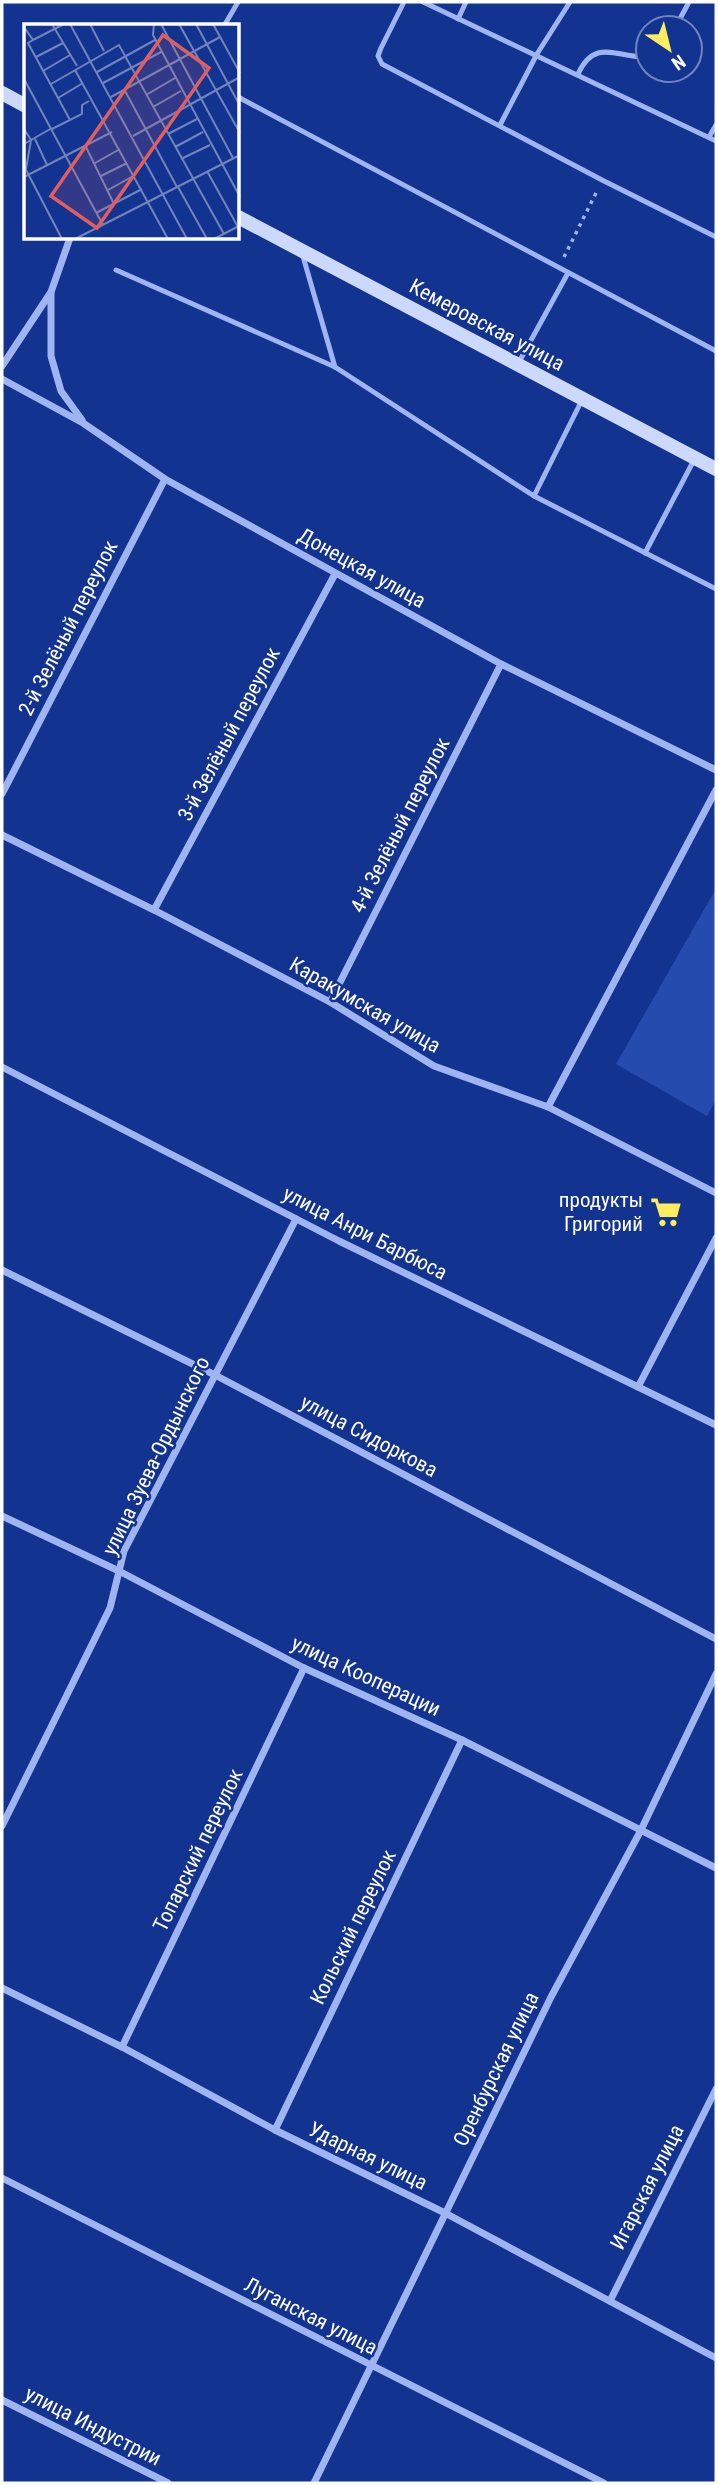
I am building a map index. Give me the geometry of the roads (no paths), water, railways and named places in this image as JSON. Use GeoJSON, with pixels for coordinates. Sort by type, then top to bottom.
{"type":"FeatureCollection","features":[{"type":"Feature","properties":{"kind":"street"},"geometry":{"type":"LineString","coordinates":[[2,93],[24,105]]}},
{"type":"Feature","properties":{"kind":"street","name":"Кемеровская улица"},"geometry":{"type":"LineString","coordinates":[[240,218],[716,469]]}},
{"type":"Feature","properties":{"kind":"street"},"geometry":{"type":"LineString","coordinates":[[2,366],[51,292],[69,240]]}},
{"type":"Feature","properties":{"kind":"street"},"geometry":{"type":"LineString","coordinates":[[51,292],[51,356],[61,391],[83,423]]}},
{"type":"Feature","properties":{"kind":"street","name":"Донецкая улица"},"geometry":{"type":"LineString","coordinates":[[2,379],[83,423],[165,479],[335,574],[501,664],[716,770]]}},
{"type":"Feature","properties":{"kind":"street","name":"2-й Зелёный переулок"},"geometry":{"type":"LineString","coordinates":[[2,794],[165,479]]}},
{"type":"Feature","properties":{"kind":"street","name":"3-й Зелёный переулок"},"geometry":{"type":"LineString","coordinates":[[154,910],[335,574]]}},
{"type":"Feature","properties":{"kind":"street","name":"4-й Зелёный переулок"},"geometry":{"type":"LineString","coordinates":[[330,1002],[501,664]]}},
{"type":"Feature","properties":{"kind":"street"},"geometry":{"type":"LineString","coordinates":[[548,1107],[716,790]]}},
{"type":"Feature","properties":{"kind":"street","name":"Каракумская улица"},"geometry":{"type":"LineString","coordinates":[[2,835],[154,910],[330,1002],[435,1066],[548,1107],[716,1193]]}},
{"type":"Feature","properties":{"kind":"street","name":"улица Анри Барбюса"},"geometry":{"type":"LineString","coordinates":[[2,1067],[296,1219],[716,1425]]}},
{"type":"Feature","properties":{"kind":"street","name":"улица Зуева-Ордынского"},"geometry":{"type":"LineString","coordinates":[[2,1826],[110,1608],[124,1551],[296,1219]]}},
{"type":"Feature","properties":{"kind":"street"},"geometry":{"type":"LineString","coordinates":[[638,1387],[716,1238]]}},
{"type":"Feature","properties":{"kind":"street","name":"улица Сидоркова"},"geometry":{"type":"LineString","coordinates":[[2,1270],[215,1375],[716,1639]]}},
{"type":"Feature","properties":{"kind":"street","name":"улица Кооперации"},"geometry":{"type":"LineString","coordinates":[[2,1516],[119,1571],[304,1668],[462,1740],[716,1868]]}},
{"type":"Feature","properties":{"kind":"street","name":"Топарский переулок"},"geometry":{"type":"LineString","coordinates":[[122,2047],[304,1668]]}},
{"type":"Feature","properties":{"kind":"street","name":"Оренбурская улица"},"geometry":{"type":"LineString","coordinates":[[314,2483],[551,1997],[640,1832],[716,1674]]}},
{"type":"Feature","properties":{"kind":"street","name":"Кольский переулок"},"geometry":{"type":"LineString","coordinates":[[275,2130],[462,1740]]}},
{"type":"Feature","properties":{"kind":"street","name":"Ударная улица"},"geometry":{"type":"LineString","coordinates":[[2,1988],[122,2047],[275,2130],[445,2213],[716,2358]]}},
{"type":"Feature","properties":{"kind":"street","name":"Игарская улица"},"geometry":{"type":"LineString","coordinates":[[610,2301],[716,2089]]}},
{"type":"Feature","properties":{"kind":"street","name":"Луганская улица"},"geometry":{"type":"LineString","coordinates":[[2,2178],[604,2483]]}},
{"type":"Feature","properties":{"kind":"street","name":"улица Индустрии"},"geometry":{"type":"LineString","coordinates":[[2,2400],[168,2483]]}},
{"type":"Feature","properties":{"kind":"lane"},"geometry":{"type":"LineString","coordinates":[[225,24],[238,2]]}},
{"type":"Feature","properties":{"kind":"lane"},"geometry":{"type":"LineString","coordinates":[[404,2],[380,48],[378,56],[382,64],[716,237]]}},
{"type":"Feature","properties":{"kind":"lane"},"geometry":{"type":"LineString","coordinates":[[423,2],[716,141]]}},
{"type":"Feature","properties":{"kind":"lane"},"geometry":{"type":"LineString","coordinates":[[458,19],[466,2]]}},
{"type":"Feature","properties":{"kind":"lane"},"geometry":{"type":"LineString","coordinates":[[500,125],[537,54],[570,2]]}},
{"type":"Feature","properties":{"kind":"lane"},"geometry":{"type":"LineString","coordinates":[[578,74],[584,61],[593,54],[606,51],[634,55]]}},
{"type":"Feature","properties":{"kind":"lane"},"geometry":{"type":"LineString","coordinates":[[240,98],[716,351]]}},
{"type":"Feature","properties":{"kind":"lane"},"geometry":{"type":"LineString","coordinates":[[709,137],[716,125]]}},
{"type":"Feature","properties":{"kind":"lane"},"geometry":{"type":"LineString","coordinates":[[301,250],[335,368]]}},
{"type":"Feature","properties":{"kind":"lane"},"geometry":{"type":"LineString","coordinates":[[116,270],[335,368],[534,496],[716,589]]}},
{"type":"Feature","properties":{"kind":"lane"},"geometry":{"type":"LineString","coordinates":[[517,366],[568,273]]}},
{"type":"Feature","properties":{"kind":"lane"},"geometry":{"type":"LineString","coordinates":[[534,496],[582,400]]}},
{"type":"Feature","properties":{"kind":"lane"},"geometry":{"type":"LineString","coordinates":[[645,553],[695,458]]}},
{"type":"Feature","properties":{"kind":"place","name":"продукты Григорий"},"geometry":{"type":"Point","coordinates":[666,1212]}}]}
